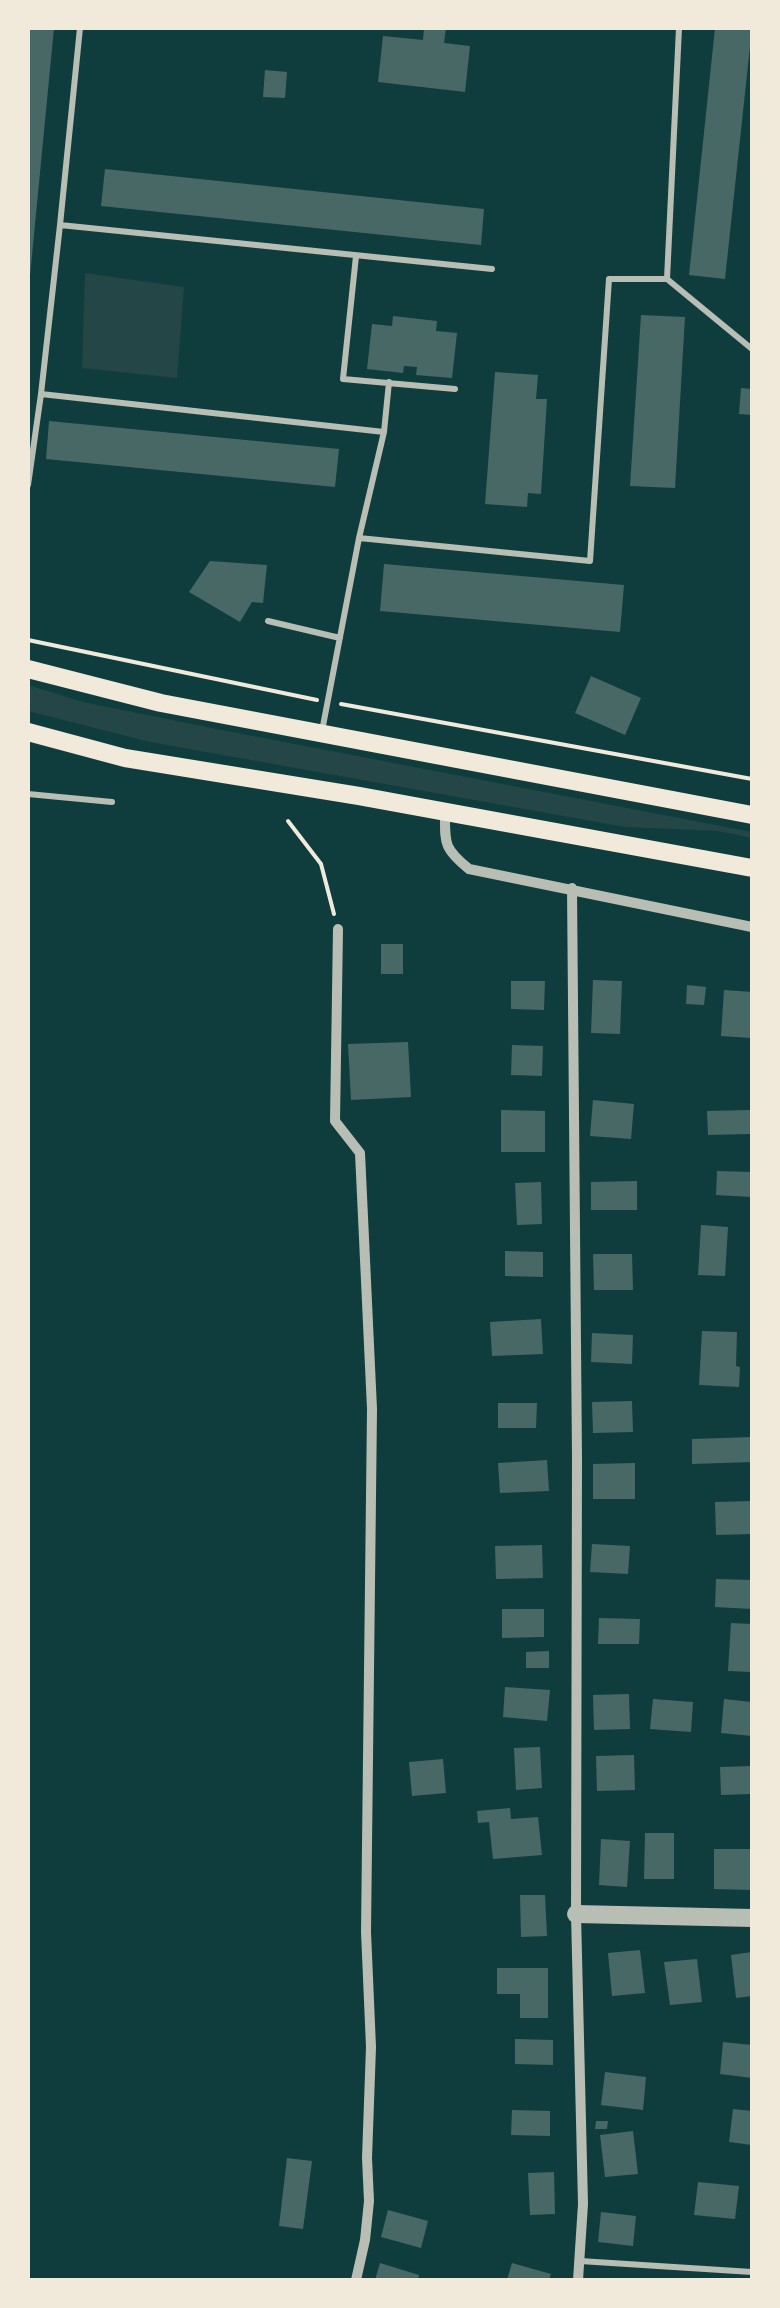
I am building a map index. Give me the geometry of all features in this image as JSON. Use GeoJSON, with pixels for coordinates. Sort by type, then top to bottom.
{"type":"FeatureCollection","features":[{"type":"Feature","properties":{"kind":"main road"},"geometry":{"type":"LineString","coordinates":[[28,670],[161,704],[752,815]]}},
{"type":"Feature","properties":{"kind":"main road"},"geometry":{"type":"LineString","coordinates":[[28,732],[125,758],[752,868]]}},
{"type":"Feature","properties":{"kind":"street"},"geometry":{"type":"LineString","coordinates":[[446,812],[444,842],[469,869],[752,927]]}},
{"type":"Feature","properties":{"kind":"street"},"geometry":{"type":"LineString","coordinates":[[572,888],[576,1914],[583,2204],[578,2280]]}},
{"type":"Feature","properties":{"kind":"street"},"geometry":{"type":"LineString","coordinates":[[338,929],[335,1121],[360,1153],[372,1409],[366,1932],[371,2047],[369,2201],[356,2280]]}},
{"type":"Feature","properties":{"kind":"street"},"geometry":{"type":"LineString","coordinates":[[576,1914],[752,1918]]}},
{"type":"Feature","properties":{"kind":"lane"},"geometry":{"type":"LineString","coordinates":[[28,485],[80,28]]}},
{"type":"Feature","properties":{"kind":"lane"},"geometry":{"type":"LineString","coordinates":[[667,279],[680,28]]}},
{"type":"Feature","properties":{"kind":"lane"},"geometry":{"type":"LineString","coordinates":[[60,224],[492,269]]}},
{"type":"Feature","properties":{"kind":"lane"},"geometry":{"type":"LineString","coordinates":[[356,256],[343,379],[455,389]]}},
{"type":"Feature","properties":{"kind":"lane"},"geometry":{"type":"LineString","coordinates":[[359,538],[590,561],[610,280],[667,279],[752,349]]}},
{"type":"Feature","properties":{"kind":"lane"},"geometry":{"type":"LineString","coordinates":[[321,732],[384,432],[389,382]]}},
{"type":"Feature","properties":{"kind":"lane"},"geometry":{"type":"LineString","coordinates":[[41,394],[384,432]]}},
{"type":"Feature","properties":{"kind":"lane"},"geometry":{"type":"LineString","coordinates":[[268,621],[340,638]]}},
{"type":"Feature","properties":{"kind":"lane"},"geometry":{"type":"LineString","coordinates":[[28,794],[112,802]]}},
{"type":"Feature","properties":{"kind":"lane"},"geometry":{"type":"LineString","coordinates":[[579,2261],[752,2272]]}},
{"type":"Feature","properties":{"kind":"path"},"geometry":{"type":"LineString","coordinates":[[28,640],[328,702],[752,778]]}},
{"type":"Feature","properties":{"kind":"path"},"geometry":{"type":"LineString","coordinates":[[288,821],[321,864],[338,929]]}},
{"type":"Feature","properties":{"kind":"shaded area"},"geometry":{"type":"Polygon","coordinates":[[[85,273],[184,287],[177,378],[82,368],[85,273]]]}},
{"type":"Feature","properties":{"kind":"shaded area"},"geometry":{"type":"Polygon","coordinates":[[[28,685],[83,702],[752,832],[752,838],[718,831],[625,827],[150,742],[28,711],[28,685]]]}},
{"type":"Feature","properties":{"kind":"building"},"geometry":{"type":"Polygon","coordinates":[[[28,28],[54,28],[30,276],[28,276],[28,28]]]}},
{"type":"Feature","properties":{"kind":"building"},"geometry":{"type":"Polygon","coordinates":[[[424,28],[446,28],[444,43],[470,46],[465,92],[378,82],[383,36],[423,40],[424,28]]]}},
{"type":"Feature","properties":{"kind":"building"},"geometry":{"type":"Polygon","coordinates":[[[715,28],[752,28],[725,279],[689,275],[715,28]]]}},
{"type":"Feature","properties":{"kind":"building"},"geometry":{"type":"Polygon","coordinates":[[[265,70],[287,72],[285,98],[263,97],[265,70]]]}},
{"type":"Feature","properties":{"kind":"building"},"geometry":{"type":"Polygon","coordinates":[[[105,169],[484,209],[481,245],[101,206],[105,169]]]}},
{"type":"Feature","properties":{"kind":"building"},"geometry":{"type":"Polygon","coordinates":[[[641,315],[685,317],[675,488],[630,486],[641,315]]]}},
{"type":"Feature","properties":{"kind":"building"},"geometry":{"type":"Polygon","coordinates":[[[393,316],[437,321],[436,331],[457,333],[452,378],[416,375],[417,367],[404,366],[403,373],[367,369],[372,324],[392,326],[393,316]]]}},
{"type":"Feature","properties":{"kind":"building"},"geometry":{"type":"Polygon","coordinates":[[[495,372],[538,375],[536,399],[547,399],[541,494],[528,493],[527,507],[485,504],[495,372]]]}},
{"type":"Feature","properties":{"kind":"building"},"geometry":{"type":"Polygon","coordinates":[[[741,388],[752,389],[752,415],[739,414],[741,388]]]}},
{"type":"Feature","properties":{"kind":"building"},"geometry":{"type":"Polygon","coordinates":[[[49,421],[339,449],[335,487],[46,459],[49,421]]]}},
{"type":"Feature","properties":{"kind":"building"},"geometry":{"type":"Polygon","coordinates":[[[210,561],[267,565],[263,603],[252,602],[240,622],[189,592],[210,561]]]}},
{"type":"Feature","properties":{"kind":"building"},"geometry":{"type":"Polygon","coordinates":[[[384,564],[624,585],[620,632],[380,611],[384,564]]]}},
{"type":"Feature","properties":{"kind":"building"},"geometry":{"type":"Polygon","coordinates":[[[591,676],[641,698],[625,735],[575,713],[591,676]]]}},
{"type":"Feature","properties":{"kind":"building"},"geometry":{"type":"Polygon","coordinates":[[[381,944],[403,944],[403,974],[381,974],[381,944]]]}},
{"type":"Feature","properties":{"kind":"building"},"geometry":{"type":"Polygon","coordinates":[[[593,980],[622,981],[620,1034],[591,1033],[593,980]]]}},
{"type":"Feature","properties":{"kind":"building"},"geometry":{"type":"Polygon","coordinates":[[[511,981],[545,981],[544,1010],[511,1009],[511,981]]]}},
{"type":"Feature","properties":{"kind":"building"},"geometry":{"type":"Polygon","coordinates":[[[687,985],[706,987],[704,1005],[686,1004],[687,985]]]}},
{"type":"Feature","properties":{"kind":"building"},"geometry":{"type":"Polygon","coordinates":[[[724,990],[752,992],[751,1038],[721,1036],[724,990]]]}},
{"type":"Feature","properties":{"kind":"building"},"geometry":{"type":"Polygon","coordinates":[[[408,1042],[411,1097],[351,1100],[348,1044],[408,1042]]]}},
{"type":"Feature","properties":{"kind":"building"},"geometry":{"type":"Polygon","coordinates":[[[512,1045],[543,1046],[542,1076],[511,1075],[512,1045]]]}},
{"type":"Feature","properties":{"kind":"building"},"geometry":{"type":"Polygon","coordinates":[[[593,1100],[634,1104],[631,1139],[590,1136],[593,1100]]]}},
{"type":"Feature","properties":{"kind":"building"},"geometry":{"type":"Polygon","coordinates":[[[501,1110],[545,1111],[545,1152],[501,1152],[501,1110]]]}},
{"type":"Feature","properties":{"kind":"building"},"geometry":{"type":"Polygon","coordinates":[[[750,1110],[750,1134],[708,1135],[707,1111],[750,1110]]]}},
{"type":"Feature","properties":{"kind":"building"},"geometry":{"type":"Polygon","coordinates":[[[717,1171],[752,1172],[751,1197],[716,1195],[717,1171]]]}},
{"type":"Feature","properties":{"kind":"building"},"geometry":{"type":"Polygon","coordinates":[[[637,1181],[637,1210],[591,1210],[591,1182],[637,1181]]]}},
{"type":"Feature","properties":{"kind":"building"},"geometry":{"type":"Polygon","coordinates":[[[541,1182],[542,1224],[517,1225],[515,1183],[541,1182]]]}},
{"type":"Feature","properties":{"kind":"building"},"geometry":{"type":"Polygon","coordinates":[[[701,1225],[728,1227],[725,1276],[698,1275],[701,1225]]]}},
{"type":"Feature","properties":{"kind":"building"},"geometry":{"type":"Polygon","coordinates":[[[505,1251],[543,1252],[543,1277],[505,1276],[505,1251]]]}},
{"type":"Feature","properties":{"kind":"building"},"geometry":{"type":"Polygon","coordinates":[[[593,1254],[632,1254],[633,1290],[594,1290],[593,1254]]]}},
{"type":"Feature","properties":{"kind":"building"},"geometry":{"type":"Polygon","coordinates":[[[541,1319],[543,1354],[492,1356],[490,1322],[541,1319]]]}},
{"type":"Feature","properties":{"kind":"building"},"geometry":{"type":"Polygon","coordinates":[[[702,1331],[737,1332],[739,1387],[699,1385],[702,1331]]]}},
{"type":"Feature","properties":{"kind":"building"},"geometry":{"type":"Polygon","coordinates":[[[592,1333],[633,1335],[632,1364],[591,1362],[592,1333]]]}},
{"type":"Feature","properties":{"kind":"building"},"geometry":{"type":"Polygon","coordinates":[[[632,1401],[633,1432],[593,1433],[592,1402],[632,1401]]]}},
{"type":"Feature","properties":{"kind":"building"},"geometry":{"type":"Polygon","coordinates":[[[498,1403],[537,1403],[536,1428],[498,1428],[498,1403]]]}},
{"type":"Feature","properties":{"kind":"building"},"geometry":{"type":"Polygon","coordinates":[[[752,1437],[752,1462],[692,1464],[692,1439],[752,1437]]]}},
{"type":"Feature","properties":{"kind":"building"},"geometry":{"type":"Polygon","coordinates":[[[547,1460],[549,1491],[500,1493],[498,1463],[547,1460]]]}},
{"type":"Feature","properties":{"kind":"building"},"geometry":{"type":"Polygon","coordinates":[[[635,1463],[635,1499],[593,1499],[593,1464],[635,1463]]]}},
{"type":"Feature","properties":{"kind":"building"},"geometry":{"type":"Polygon","coordinates":[[[752,1501],[752,1534],[716,1535],[715,1502],[752,1501]]]}},
{"type":"Feature","properties":{"kind":"building"},"geometry":{"type":"Polygon","coordinates":[[[592,1544],[630,1546],[628,1574],[590,1572],[592,1544]]]}},
{"type":"Feature","properties":{"kind":"building"},"geometry":{"type":"Polygon","coordinates":[[[542,1545],[543,1578],[496,1579],[495,1546],[542,1545]]]}},
{"type":"Feature","properties":{"kind":"building"},"geometry":{"type":"Polygon","coordinates":[[[716,1579],[752,1580],[752,1609],[715,1607],[716,1579]]]}},
{"type":"Feature","properties":{"kind":"building"},"geometry":{"type":"Polygon","coordinates":[[[502,1609],[544,1609],[544,1637],[502,1638],[502,1609]]]}},
{"type":"Feature","properties":{"kind":"building"},"geometry":{"type":"Polygon","coordinates":[[[599,1618],[640,1619],[639,1644],[598,1644],[599,1618]]]}},
{"type":"Feature","properties":{"kind":"building"},"geometry":{"type":"Polygon","coordinates":[[[731,1623],[752,1624],[752,1672],[728,1671],[731,1623]]]}},
{"type":"Feature","properties":{"kind":"building"},"geometry":{"type":"Polygon","coordinates":[[[549,1651],[549,1668],[526,1668],[526,1652],[549,1651]]]}},
{"type":"Feature","properties":{"kind":"building"},"geometry":{"type":"Polygon","coordinates":[[[505,1687],[550,1690],[547,1721],[503,1717],[505,1687]]]}},
{"type":"Feature","properties":{"kind":"building"},"geometry":{"type":"Polygon","coordinates":[[[629,1694],[630,1729],[594,1730],[593,1695],[629,1694]]]}},
{"type":"Feature","properties":{"kind":"building"},"geometry":{"type":"Polygon","coordinates":[[[653,1699],[693,1702],[691,1732],[650,1729],[653,1699]]]}},
{"type":"Feature","properties":{"kind":"building"},"geometry":{"type":"Polygon","coordinates":[[[724,1699],[752,1702],[752,1736],[721,1733],[724,1699]]]}},
{"type":"Feature","properties":{"kind":"building"},"geometry":{"type":"Polygon","coordinates":[[[540,1747],[542,1788],[516,1790],[514,1748],[540,1747]]]}},
{"type":"Feature","properties":{"kind":"building"},"geometry":{"type":"Polygon","coordinates":[[[634,1755],[635,1790],[597,1791],[596,1756],[634,1755]]]}},
{"type":"Feature","properties":{"kind":"building"},"geometry":{"type":"Polygon","coordinates":[[[443,1759],[446,1793],[412,1796],[409,1762],[443,1759]]]}},
{"type":"Feature","properties":{"kind":"building"},"geometry":{"type":"Polygon","coordinates":[[[752,1766],[752,1794],[721,1795],[720,1767],[752,1766]]]}},
{"type":"Feature","properties":{"kind":"building"},"geometry":{"type":"Polygon","coordinates":[[[510,1808],[511,1819],[538,1817],[542,1855],[493,1859],[489,1822],[478,1823],[477,1811],[510,1808]]]}},
{"type":"Feature","properties":{"kind":"building"},"geometry":{"type":"Polygon","coordinates":[[[645,1833],[674,1833],[674,1879],[644,1879],[645,1833]]]}},
{"type":"Feature","properties":{"kind":"building"},"geometry":{"type":"Polygon","coordinates":[[[601,1839],[630,1841],[627,1887],[599,1885],[601,1839]]]}},
{"type":"Feature","properties":{"kind":"building"},"geometry":{"type":"Polygon","coordinates":[[[714,1849],[752,1849],[752,1890],[714,1889],[714,1849]]]}},
{"type":"Feature","properties":{"kind":"building"},"geometry":{"type":"Polygon","coordinates":[[[520,1895],[545,1895],[547,1936],[521,1937],[520,1895]]]}},
{"type":"Feature","properties":{"kind":"building"},"geometry":{"type":"Polygon","coordinates":[[[640,1950],[645,1993],[612,1996],[608,1953],[640,1950]]]}},
{"type":"Feature","properties":{"kind":"building"},"geometry":{"type":"Polygon","coordinates":[[[752,1952],[752,1996],[736,1998],[731,1955],[752,1952]]]}},
{"type":"Feature","properties":{"kind":"building"},"geometry":{"type":"Polygon","coordinates":[[[697,1959],[702,2002],[670,2005],[664,1962],[697,1959]]]}},
{"type":"Feature","properties":{"kind":"building"},"geometry":{"type":"Polygon","coordinates":[[[497,1968],[548,1968],[548,2018],[520,2018],[520,1994],[497,1994],[497,1968]]]}},
{"type":"Feature","properties":{"kind":"building"},"geometry":{"type":"Polygon","coordinates":[[[515,2039],[553,2040],[553,2065],[515,2064],[515,2039]]]}},
{"type":"Feature","properties":{"kind":"building"},"geometry":{"type":"Polygon","coordinates":[[[723,2042],[752,2045],[752,2078],[720,2074],[723,2042]]]}},
{"type":"Feature","properties":{"kind":"building"},"geometry":{"type":"Polygon","coordinates":[[[605,2072],[646,2077],[643,2110],[601,2105],[605,2072]]]}},
{"type":"Feature","properties":{"kind":"building"},"geometry":{"type":"Polygon","coordinates":[[[733,2109],[752,2111],[752,2145],[729,2142],[733,2109]]]}},
{"type":"Feature","properties":{"kind":"building"},"geometry":{"type":"Polygon","coordinates":[[[512,2110],[550,2111],[550,2136],[511,2135],[512,2110]]]}},
{"type":"Feature","properties":{"kind":"building"},"geometry":{"type":"Polygon","coordinates":[[[596,2121],[608,2121],[607,2129],[595,2129],[596,2121]]]}},
{"type":"Feature","properties":{"kind":"building"},"geometry":{"type":"Polygon","coordinates":[[[633,2131],[638,2174],[605,2177],[600,2135],[633,2131]]]}},
{"type":"Feature","properties":{"kind":"building"},"geometry":{"type":"Polygon","coordinates":[[[287,2158],[312,2161],[303,2229],[279,2226],[287,2158]]]}},
{"type":"Feature","properties":{"kind":"building"},"geometry":{"type":"Polygon","coordinates":[[[554,2172],[555,2214],[530,2215],[528,2173],[554,2172]]]}},
{"type":"Feature","properties":{"kind":"building"},"geometry":{"type":"Polygon","coordinates":[[[698,2182],[739,2186],[735,2219],[694,2215],[698,2182]]]}},
{"type":"Feature","properties":{"kind":"building"},"geometry":{"type":"Polygon","coordinates":[[[388,2210],[428,2221],[421,2248],[381,2237],[388,2210]]]}},
{"type":"Feature","properties":{"kind":"building"},"geometry":{"type":"Polygon","coordinates":[[[601,2212],[636,2216],[633,2246],[598,2242],[601,2212]]]}},
{"type":"Feature","properties":{"kind":"building"},"geometry":{"type":"Polygon","coordinates":[[[380,2263],[419,2275],[418,2280],[375,2280],[380,2263]]]}},
{"type":"Feature","properties":{"kind":"building"},"geometry":{"type":"Polygon","coordinates":[[[512,2263],[551,2274],[549,2280],[507,2280],[512,2263]]]}}]}
